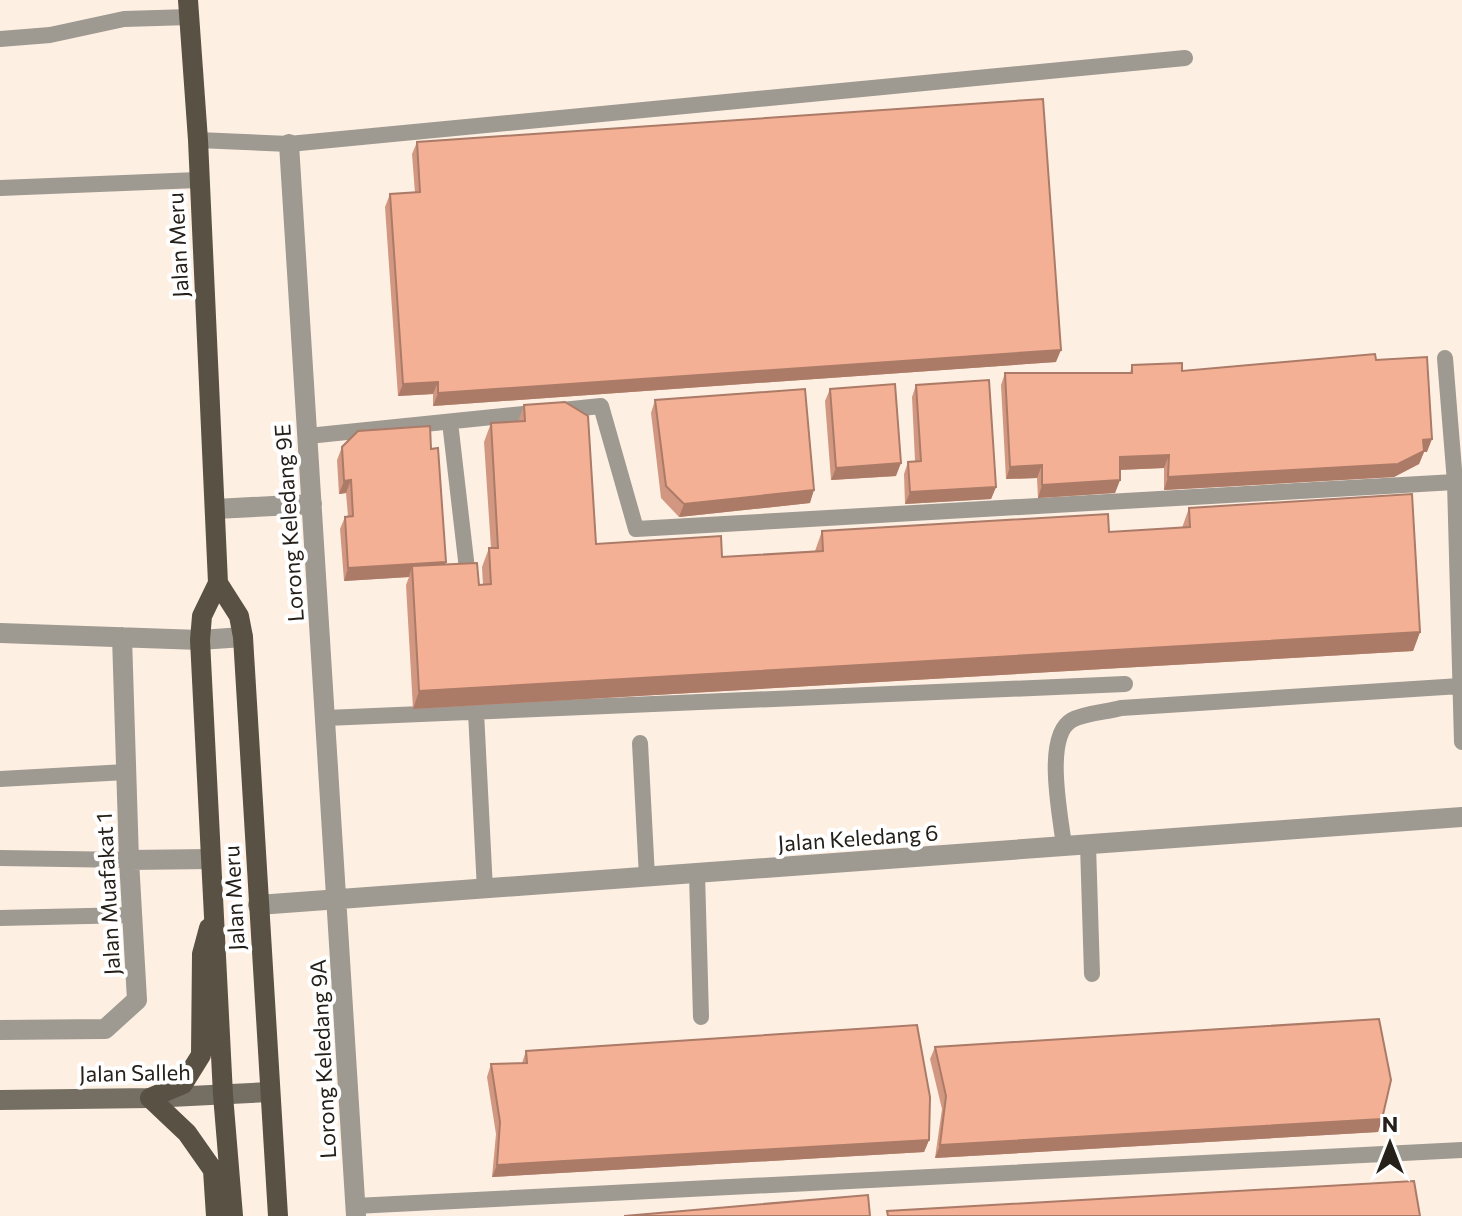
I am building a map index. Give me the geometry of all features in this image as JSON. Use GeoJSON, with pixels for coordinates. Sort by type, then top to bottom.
{"type":"FeatureCollection","features":[{"type":"Feature","properties":{"kind":"main road","name":"Jalan Meru"},"geometry":{"type":"LineString","coordinates":[[189,8],[218,583],[202,616],[200,640],[223,1095],[233,1216]]}},
{"type":"Feature","properties":{"kind":"main road","name":"Jalan Meru"},"geometry":{"type":"LineString","coordinates":[[218,583],[239,616],[243,637],[278,1216]]}},
{"type":"Feature","properties":{"kind":"main road"},"geometry":{"type":"LineString","coordinates":[[214,913],[202,954],[201,1055],[183,1084],[150,1098],[187,1133],[213,1170],[216,1216]]}},
{"type":"Feature","properties":{"kind":"street","name":"Lorong Keledang 9E"},"geometry":{"type":"LineString","coordinates":[[289,144],[338,900]]}},
{"type":"Feature","properties":{"kind":"street"},"geometry":{"type":"LineString","coordinates":[[215,509],[312,504]]}},
{"type":"Feature","properties":{"kind":"street"},"geometry":{"type":"LineString","coordinates":[[0,633],[200,640],[243,637]]}},
{"type":"Feature","properties":{"kind":"street","name":"Jalan Muafakat 1"},"geometry":{"type":"LineString","coordinates":[[0,1030],[105,1029],[137,1000],[122,637]]}},
{"type":"Feature","properties":{"kind":"street","name":"Jalan Keledang 6"},"geometry":{"type":"LineString","coordinates":[[258,905],[1462,817]]}},
{"type":"Feature","properties":{"kind":"street"},"geometry":{"type":"LineString","coordinates":[[129,860],[211,859]]}},
{"type":"Feature","properties":{"kind":"street","name":"Lorong Keledang 9A"},"geometry":{"type":"LineString","coordinates":[[338,900],[355,1211]]}},
{"type":"Feature","properties":{"kind":"street","name":"Jalan Salleh"},"geometry":{"type":"LineString","coordinates":[[0,1100],[150,1098],[270,1092]]}},
{"type":"Feature","properties":{"kind":"lane"},"geometry":{"type":"LineString","coordinates":[[0,39],[50,35],[189,8]]}},
{"type":"Feature","properties":{"kind":"lane"},"geometry":{"type":"LineString","coordinates":[[198,140],[289,144],[1185,58]]}},
{"type":"Feature","properties":{"kind":"lane"},"geometry":{"type":"LineString","coordinates":[[0,188],[198,180]]}},
{"type":"Feature","properties":{"kind":"lane"},"geometry":{"type":"LineString","coordinates":[[1445,358],[1455,482],[1462,742]]}},
{"type":"Feature","properties":{"kind":"lane"},"geometry":{"type":"LineString","coordinates":[[308,436],[601,406],[636,529],[1455,482]]}},
{"type":"Feature","properties":{"kind":"lane"},"geometry":{"type":"LineString","coordinates":[[450,422],[467,569]]}},
{"type":"Feature","properties":{"kind":"lane"},"geometry":{"type":"LineString","coordinates":[[326,718],[1125,684]]}},
{"type":"Feature","properties":{"kind":"lane"},"geometry":{"type":"LineString","coordinates":[[1064,846],[1055,754],[1059,735],[1072,720],[1121,708],[1460,686]]}},
{"type":"Feature","properties":{"kind":"lane"},"geometry":{"type":"LineString","coordinates":[[476,712],[485,890]]}},
{"type":"Feature","properties":{"kind":"lane"},"geometry":{"type":"LineString","coordinates":[[640,743],[647,877]]}},
{"type":"Feature","properties":{"kind":"lane"},"geometry":{"type":"LineString","coordinates":[[0,779],[126,772]]}},
{"type":"Feature","properties":{"kind":"lane"},"geometry":{"type":"LineString","coordinates":[[1088,845],[1092,974]]}},
{"type":"Feature","properties":{"kind":"lane"},"geometry":{"type":"LineString","coordinates":[[0,858],[129,860]]}},
{"type":"Feature","properties":{"kind":"lane"},"geometry":{"type":"LineString","coordinates":[[697,874],[701,1017]]}},
{"type":"Feature","properties":{"kind":"lane"},"geometry":{"type":"LineString","coordinates":[[0,918],[132,915]]}},
{"type":"Feature","properties":{"kind":"lane"},"geometry":{"type":"LineString","coordinates":[[355,1211],[1462,1150]]}},
{"type":"Feature","properties":{"kind":"building"},"geometry":{"type":"Polygon","coordinates":[[[1043,99],[1061,350],[438,393],[438,382],[403,384],[390,194],[420,192],[417,142],[1043,99]]]}},
{"type":"Feature","properties":{"kind":"building"},"geometry":{"type":"Polygon","coordinates":[[[1375,354],[1376,360],[1427,357],[1432,439],[1423,440],[1424,451],[1398,464],[1168,477],[1169,455],[1120,457],[1120,480],[1042,485],[1042,465],[1010,467],[1005,373],[1132,373],[1132,365],[1182,363],[1182,371],[1375,354]]]}},
{"type":"Feature","properties":{"kind":"building"},"geometry":{"type":"Polygon","coordinates":[[[989,380],[996,487],[910,492],[908,462],[921,461],[916,385],[989,380]]]}},
{"type":"Feature","properties":{"kind":"building"},"geometry":{"type":"Polygon","coordinates":[[[895,384],[901,463],[836,468],[830,389],[895,384]]]}},
{"type":"Feature","properties":{"kind":"building"},"geometry":{"type":"Polygon","coordinates":[[[805,389],[814,490],[684,504],[666,486],[655,400],[805,389]]]}},
{"type":"Feature","properties":{"kind":"building"},"geometry":{"type":"Polygon","coordinates":[[[565,402],[588,416],[596,544],[721,536],[722,557],[823,551],[822,531],[1108,514],[1109,532],[1190,527],[1189,508],[1412,494],[1420,632],[419,691],[412,566],[477,563],[479,585],[491,584],[489,548],[498,548],[491,423],[525,421],[524,405],[565,402]]]}},
{"type":"Feature","properties":{"kind":"building"},"geometry":{"type":"Polygon","coordinates":[[[430,426],[431,449],[438,448],[446,562],[348,568],[345,517],[353,516],[351,480],[344,481],[342,447],[358,431],[430,426]]]}},
{"type":"Feature","properties":{"kind":"building"},"geometry":{"type":"Polygon","coordinates":[[[1379,1019],[1391,1080],[1382,1119],[940,1145],[946,1096],[935,1047],[1379,1019]]]}},
{"type":"Feature","properties":{"kind":"building"},"geometry":{"type":"Polygon","coordinates":[[[917,1025],[930,1097],[929,1140],[497,1165],[500,1122],[491,1064],[527,1063],[526,1051],[917,1025]]]}},
{"type":"Feature","properties":{"kind":"building"},"geometry":{"type":"Polygon","coordinates":[[[1414,1181],[1420,1216],[888,1216],[887,1211],[1414,1181]]]}},
{"type":"Feature","properties":{"kind":"building"},"geometry":{"type":"Polygon","coordinates":[[[868,1195],[870,1216],[624,1216],[868,1195]]]}}]}
